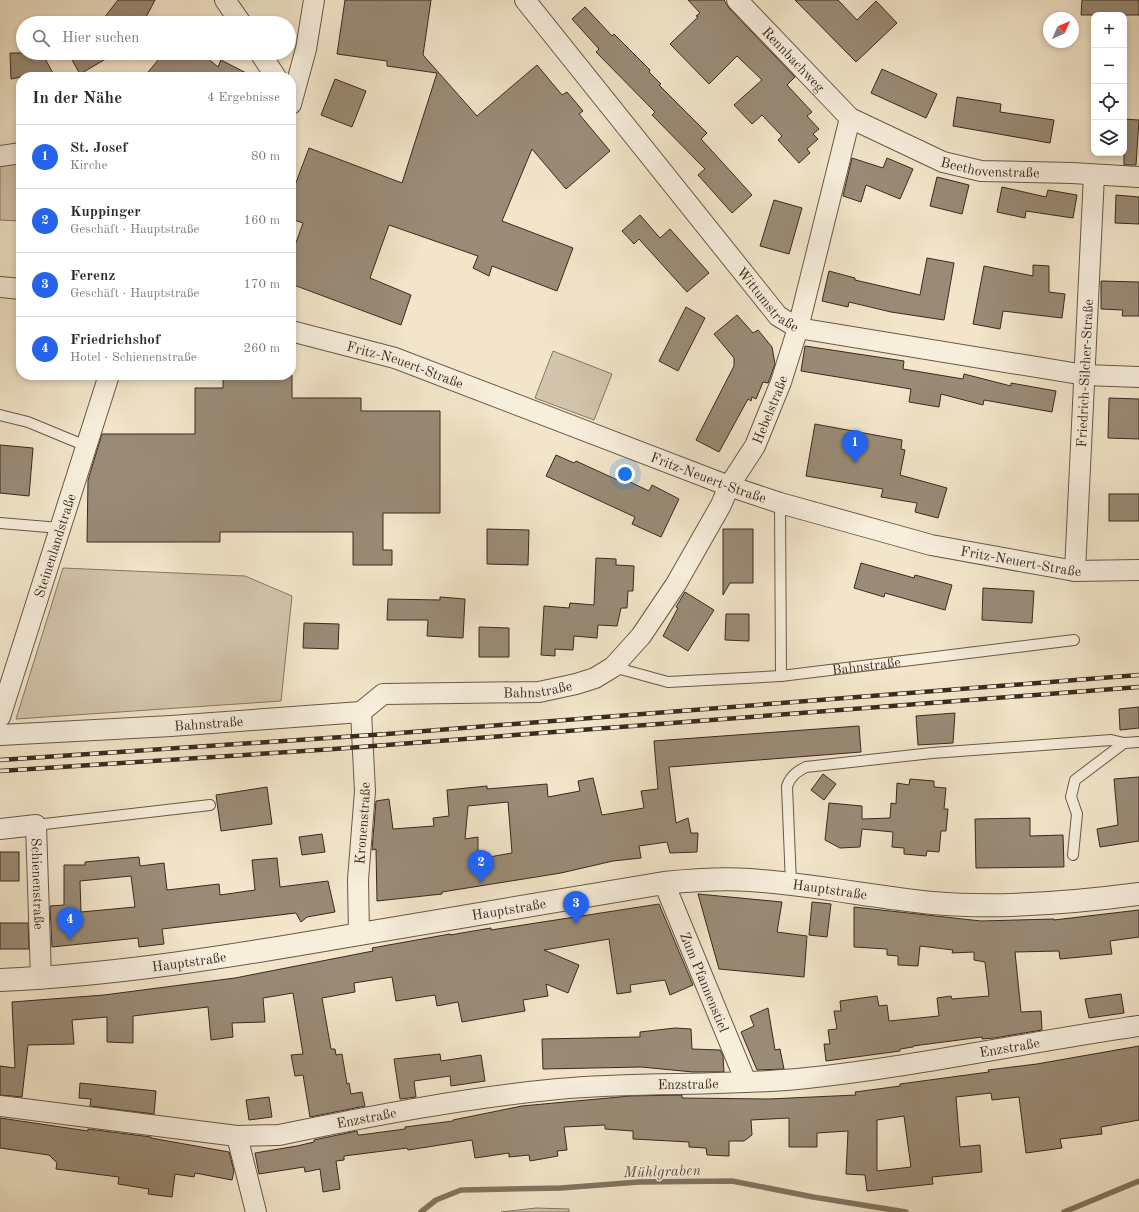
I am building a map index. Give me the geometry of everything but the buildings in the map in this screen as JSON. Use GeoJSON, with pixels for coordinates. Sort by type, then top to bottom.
{"type":"FeatureCollection","features":[{"type":"Feature","properties":{"kind":"street"},"geometry":{"type":"LineString","coordinates":[[225,0],[236,16]]}},
{"type":"Feature","properties":{"kind":"street"},"geometry":{"type":"LineString","coordinates":[[296,83],[306,48],[314,0]]}},
{"type":"Feature","properties":{"kind":"street","name":"Wittumstraße"},"geometry":{"type":"LineString","coordinates":[[525,0],[778,316],[798,328],[1085,375],[1139,377]]}},
{"type":"Feature","properties":{"kind":"street","name":"Rennbachweg"},"geometry":{"type":"LineString","coordinates":[[738,0],[850,118]]}},
{"type":"Feature","properties":{"kind":"street"},"geometry":{"type":"LineString","coordinates":[[265,60],[273,72]]}},
{"type":"Feature","properties":{"kind":"street","name":"Hebelstraße"},"geometry":{"type":"LineString","coordinates":[[613,667],[641,636],[676,584],[721,504],[729,486],[755,446],[781,382],[798,328],[850,118]]}},
{"type":"Feature","properties":{"kind":"street","name":"Beethovenstraße"},"geometry":{"type":"LineString","coordinates":[[850,118],[943,162],[980,171],[1139,177]]}},
{"type":"Feature","properties":{"kind":"street"},"geometry":{"type":"LineString","coordinates":[[0,156],[16,154]]}},
{"type":"Feature","properties":{"kind":"street","name":"Friedrich-Silcher-Straße"},"geometry":{"type":"LineString","coordinates":[[1075,571],[1094,175]]}},
{"type":"Feature","properties":{"kind":"street"},"geometry":{"type":"LineString","coordinates":[[0,287],[16,289]]}},
{"type":"Feature","properties":{"kind":"street","name":"Fritz-Neuert-Straße"},"geometry":{"type":"LineString","coordinates":[[296,332],[395,358],[729,486],[780,503],[931,545],[1075,571],[1139,570]]}},
{"type":"Feature","properties":{"kind":"street","name":"Steinenlandstraße"},"geometry":{"type":"LineString","coordinates":[[0,717],[108,380]]}},
{"type":"Feature","properties":{"kind":"street","name":"Bahnstraße"},"geometry":{"type":"LineString","coordinates":[[0,735],[179,726],[361,712],[383,694],[539,692],[576,684],[595,678],[613,667]]}},
{"type":"Feature","properties":{"kind":"street","name":"Kronenstraße"},"geometry":{"type":"LineString","coordinates":[[359,934],[358,880],[365,791],[361,712]]}},
{"type":"Feature","properties":{"kind":"street","name":"Schienenstraße"},"geometry":{"type":"LineString","coordinates":[[0,829],[36,825],[41,978]]}},
{"type":"Feature","properties":{"kind":"street","name":"Hauptstraße"},"geometry":{"type":"LineString","coordinates":[[0,980],[41,978],[158,966],[224,957],[664,883],[791,874],[933,903],[974,905],[1055,902],[1139,894]]}},
{"type":"Feature","properties":{"kind":"street","name":"Zum Pfannenstiel"},"geometry":{"type":"LineString","coordinates":[[664,883],[746,1082]]}},
{"type":"Feature","properties":{"kind":"street","name":"Enzstraße"},"geometry":{"type":"LineString","coordinates":[[0,1106],[237,1136],[279,1135],[388,1113],[559,1088],[746,1082],[805,1078],[888,1067],[1139,1026]]}},
{"type":"Feature","properties":{"kind":"street"},"geometry":{"type":"LineString","coordinates":[[237,1136],[256,1212]]}},
{"type":"Feature","properties":{"kind":"lane"},"geometry":{"type":"LineString","coordinates":[[0,415],[28,422],[86,446]]}},
{"type":"Feature","properties":{"kind":"lane"},"geometry":{"type":"LineString","coordinates":[[780,503],[781,676]]}},
{"type":"Feature","properties":{"kind":"lane"},"geometry":{"type":"LineString","coordinates":[[0,522],[60,528]]}},
{"type":"Feature","properties":{"kind":"lane","name":"Bahnstraße"},"geometry":{"type":"LineString","coordinates":[[613,667],[668,682],[781,676],[1074,640]]}},
{"type":"Feature","properties":{"kind":"lane"},"geometry":{"type":"LineString","coordinates":[[791,874],[787,786],[797,771],[806,767],[932,753],[1111,740],[1124,743],[1139,742]]}},
{"type":"Feature","properties":{"kind":"lane"},"geometry":{"type":"LineString","coordinates":[[1073,855],[1076,814],[1071,798],[1075,780],[1124,743]]}},
{"type":"Feature","properties":{"kind":"lane"},"geometry":{"type":"LineString","coordinates":[[36,825],[210,805]]}},
{"type":"Feature","properties":{"kind":"shaded area"},"geometry":{"type":"Polygon","coordinates":[[[16,163],[16,221],[0,220],[0,166],[16,163]]]}},
{"type":"Feature","properties":{"kind":"shaded area"},"geometry":{"type":"Polygon","coordinates":[[[553,351],[612,374],[594,420],[535,398],[553,351]]]}},
{"type":"Feature","properties":{"kind":"shaded area"},"geometry":{"type":"Polygon","coordinates":[[[63,568],[245,576],[292,596],[281,701],[16,719],[63,568]]]}},
{"type":"Feature","properties":{"kind":"shaded area"},"geometry":{"type":"Polygon","coordinates":[[[536,1208],[569,1209],[569,1212],[501,1212],[536,1208]]]}},
{"type":"Feature","properties":{"kind":"waterway","name":"Mühlgraben"},"geometry":{"type":"LineString","coordinates":[[421,1212],[436,1200],[461,1190],[561,1188],[639,1182],[732,1181],[813,1197],[906,1212]]}},
{"type":"Feature","properties":{"kind":"waterway","name":"Mühlgraben"},"geometry":{"type":"LineString","coordinates":[[1064,1212],[1139,1181]]}},
{"type":"Feature","properties":{"kind":"railway"},"geometry":{"type":"LineString","coordinates":[[0,760],[387,734],[1139,675]]}},
{"type":"Feature","properties":{"kind":"railway"},"geometry":{"type":"LineString","coordinates":[[0,771],[334,749],[1139,687]]}},
{"type":"Feature","properties":{"kind":"place","name":"St. Josef"},"geometry":{"type":"Point","coordinates":[855,463]}},
{"type":"Feature","properties":{"kind":"place","name":"Kuppinger"},"geometry":{"type":"Point","coordinates":[481,883]}},
{"type":"Feature","properties":{"kind":"place","name":"Ferenz"},"geometry":{"type":"Point","coordinates":[576,924]}},
{"type":"Feature","properties":{"kind":"place","name":"Friedrichshof"},"geometry":{"type":"Point","coordinates":[70,940]}}]}
